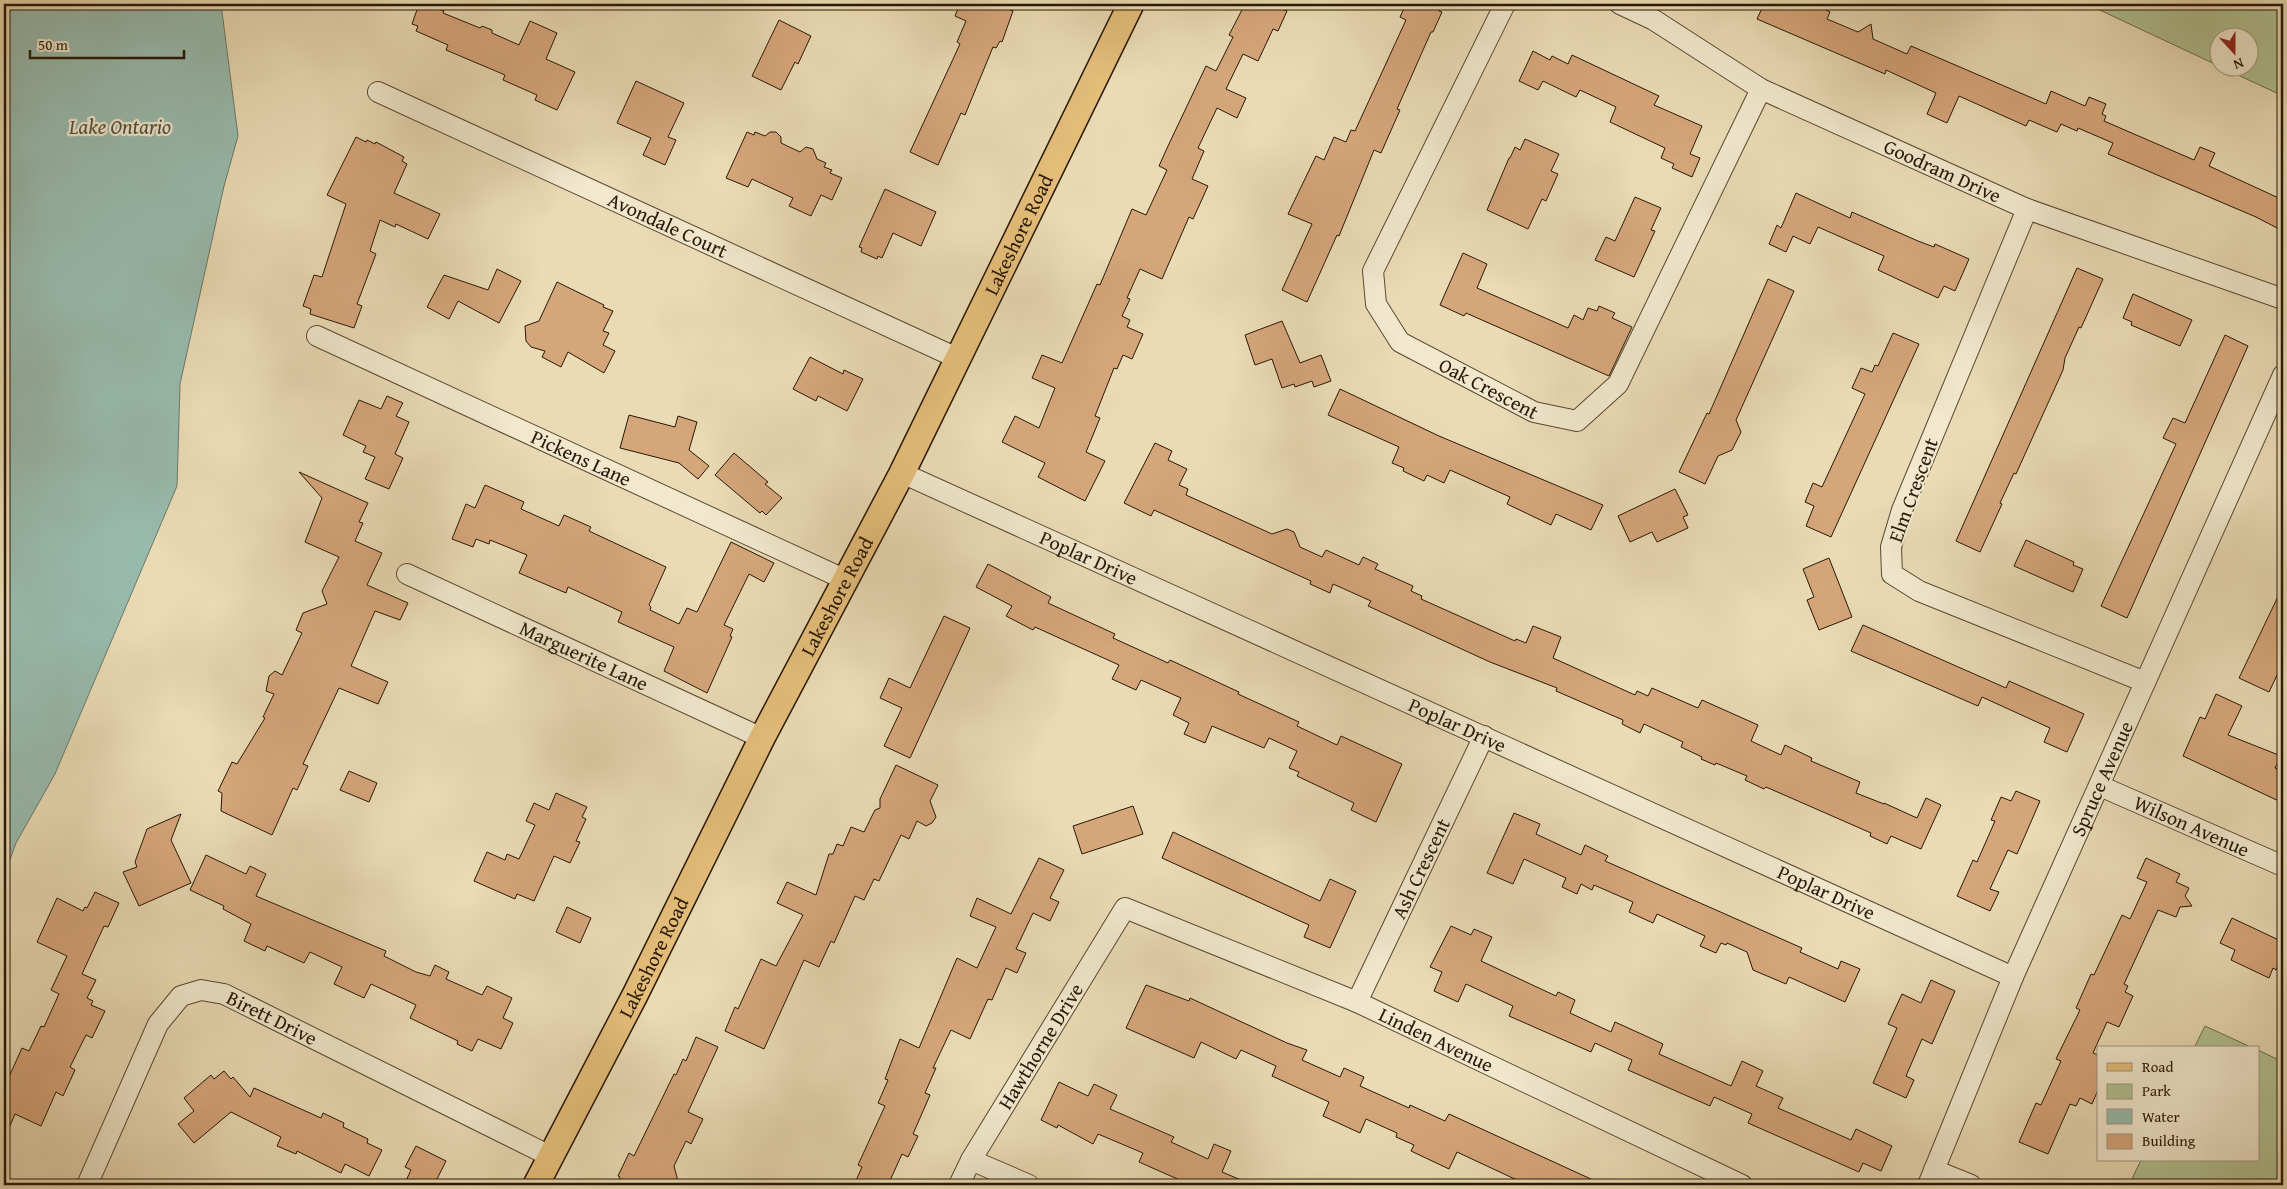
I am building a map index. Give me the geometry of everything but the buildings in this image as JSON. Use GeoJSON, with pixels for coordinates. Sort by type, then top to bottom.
{"type":"FeatureCollection","features":[{"type":"Feature","properties":{"kind":"main road","name":"Lakeshore Road"},"geometry":{"type":"LineString","coordinates":[[536,1185],[636,995],[762,738],[902,473],[1131,4]]}},
{"type":"Feature","properties":{"kind":"street","name":"Oak Crescent"},"geometry":{"type":"LineString","coordinates":[[1506,4],[1373,271],[1376,304],[1400,342],[1534,412],[1577,421],[1618,384],[1761,89]]}},
{"type":"Feature","properties":{"kind":"street","name":"Goodram Drive"},"geometry":{"type":"LineString","coordinates":[[1620,4],[1654,20],[1761,89],[2027,209],[2283,299]]}},
{"type":"Feature","properties":{"kind":"street","name":"Avondale Court"},"geometry":{"type":"LineString","coordinates":[[378,92],[957,358]]}},
{"type":"Feature","properties":{"kind":"street","name":"Elm Crescent"},"geometry":{"type":"LineString","coordinates":[[2027,209],[1902,510],[1891,547],[1892,574],[1919,591],[2144,682]]}},
{"type":"Feature","properties":{"kind":"street","name":"Pickens Lane"},"geometry":{"type":"LineString","coordinates":[[316,336],[846,580]]}},
{"type":"Feature","properties":{"kind":"street","name":"Spruce Avenue"},"geometry":{"type":"LineString","coordinates":[[1931,1178],[2013,977],[2283,375]]}},
{"type":"Feature","properties":{"kind":"street","name":"Poplar Drive"},"geometry":{"type":"LineString","coordinates":[[902,473],[2013,977]]}},
{"type":"Feature","properties":{"kind":"street","name":"Marguerite Lane"},"geometry":{"type":"LineString","coordinates":[[407,574],[762,738]]}},
{"type":"Feature","properties":{"kind":"street","name":"Ash Crescent"},"geometry":{"type":"LineString","coordinates":[[1357,1002],[1484,736]]}},
{"type":"Feature","properties":{"kind":"street","name":"Wilson Avenue"},"geometry":{"type":"LineString","coordinates":[[2100,786],[2283,866]]}},
{"type":"Feature","properties":{"kind":"street","name":"Linden Avenue"},"geometry":{"type":"LineString","coordinates":[[1125,908],[1357,1002],[1742,1185]]}},
{"type":"Feature","properties":{"kind":"street","name":"Hawthorne Drive"},"geometry":{"type":"LineString","coordinates":[[958,1185],[1125,908]]}},
{"type":"Feature","properties":{"kind":"street","name":"Birett Drive"},"geometry":{"type":"LineString","coordinates":[[87,1185],[158,1024],[181,996],[200,990],[224,994],[550,1156]]}},
{"type":"Feature","properties":{"kind":"street"},"geometry":{"type":"LineString","coordinates":[[972,1160],[1029,1185]]}},
{"type":"Feature","properties":{"kind":"street"},"geometry":{"type":"LineString","coordinates":[[1931,1178],[1971,1185]]}},
{"type":"Feature","properties":{"kind":"green space"},"geometry":{"type":"Polygon","coordinates":[[[2087,4],[2283,4],[2283,96],[2244,78],[2260,78],[2260,28],[2210,28],[2210,62],[2087,4]]]}},
{"type":"Feature","properties":{"kind":"green space"},"geometry":{"type":"Polygon","coordinates":[[[2205,1026],[2249,1046],[2195,1046],[2205,1026]]]}},
{"type":"Feature","properties":{"kind":"green space"},"geometry":{"type":"Polygon","coordinates":[[[2260,1051],[2283,1062],[2283,1185],[2129,1185],[2140,1162],[2260,1162],[2260,1051]]]}},
{"type":"Feature","properties":{"kind":"water","name":"Lake Ontario"},"geometry":{"type":"Polygon","coordinates":[[[4,4],[221,4],[238,136],[224,186],[180,384],[177,486],[55,774],[16,843],[4,876],[4,4]]]}}]}
